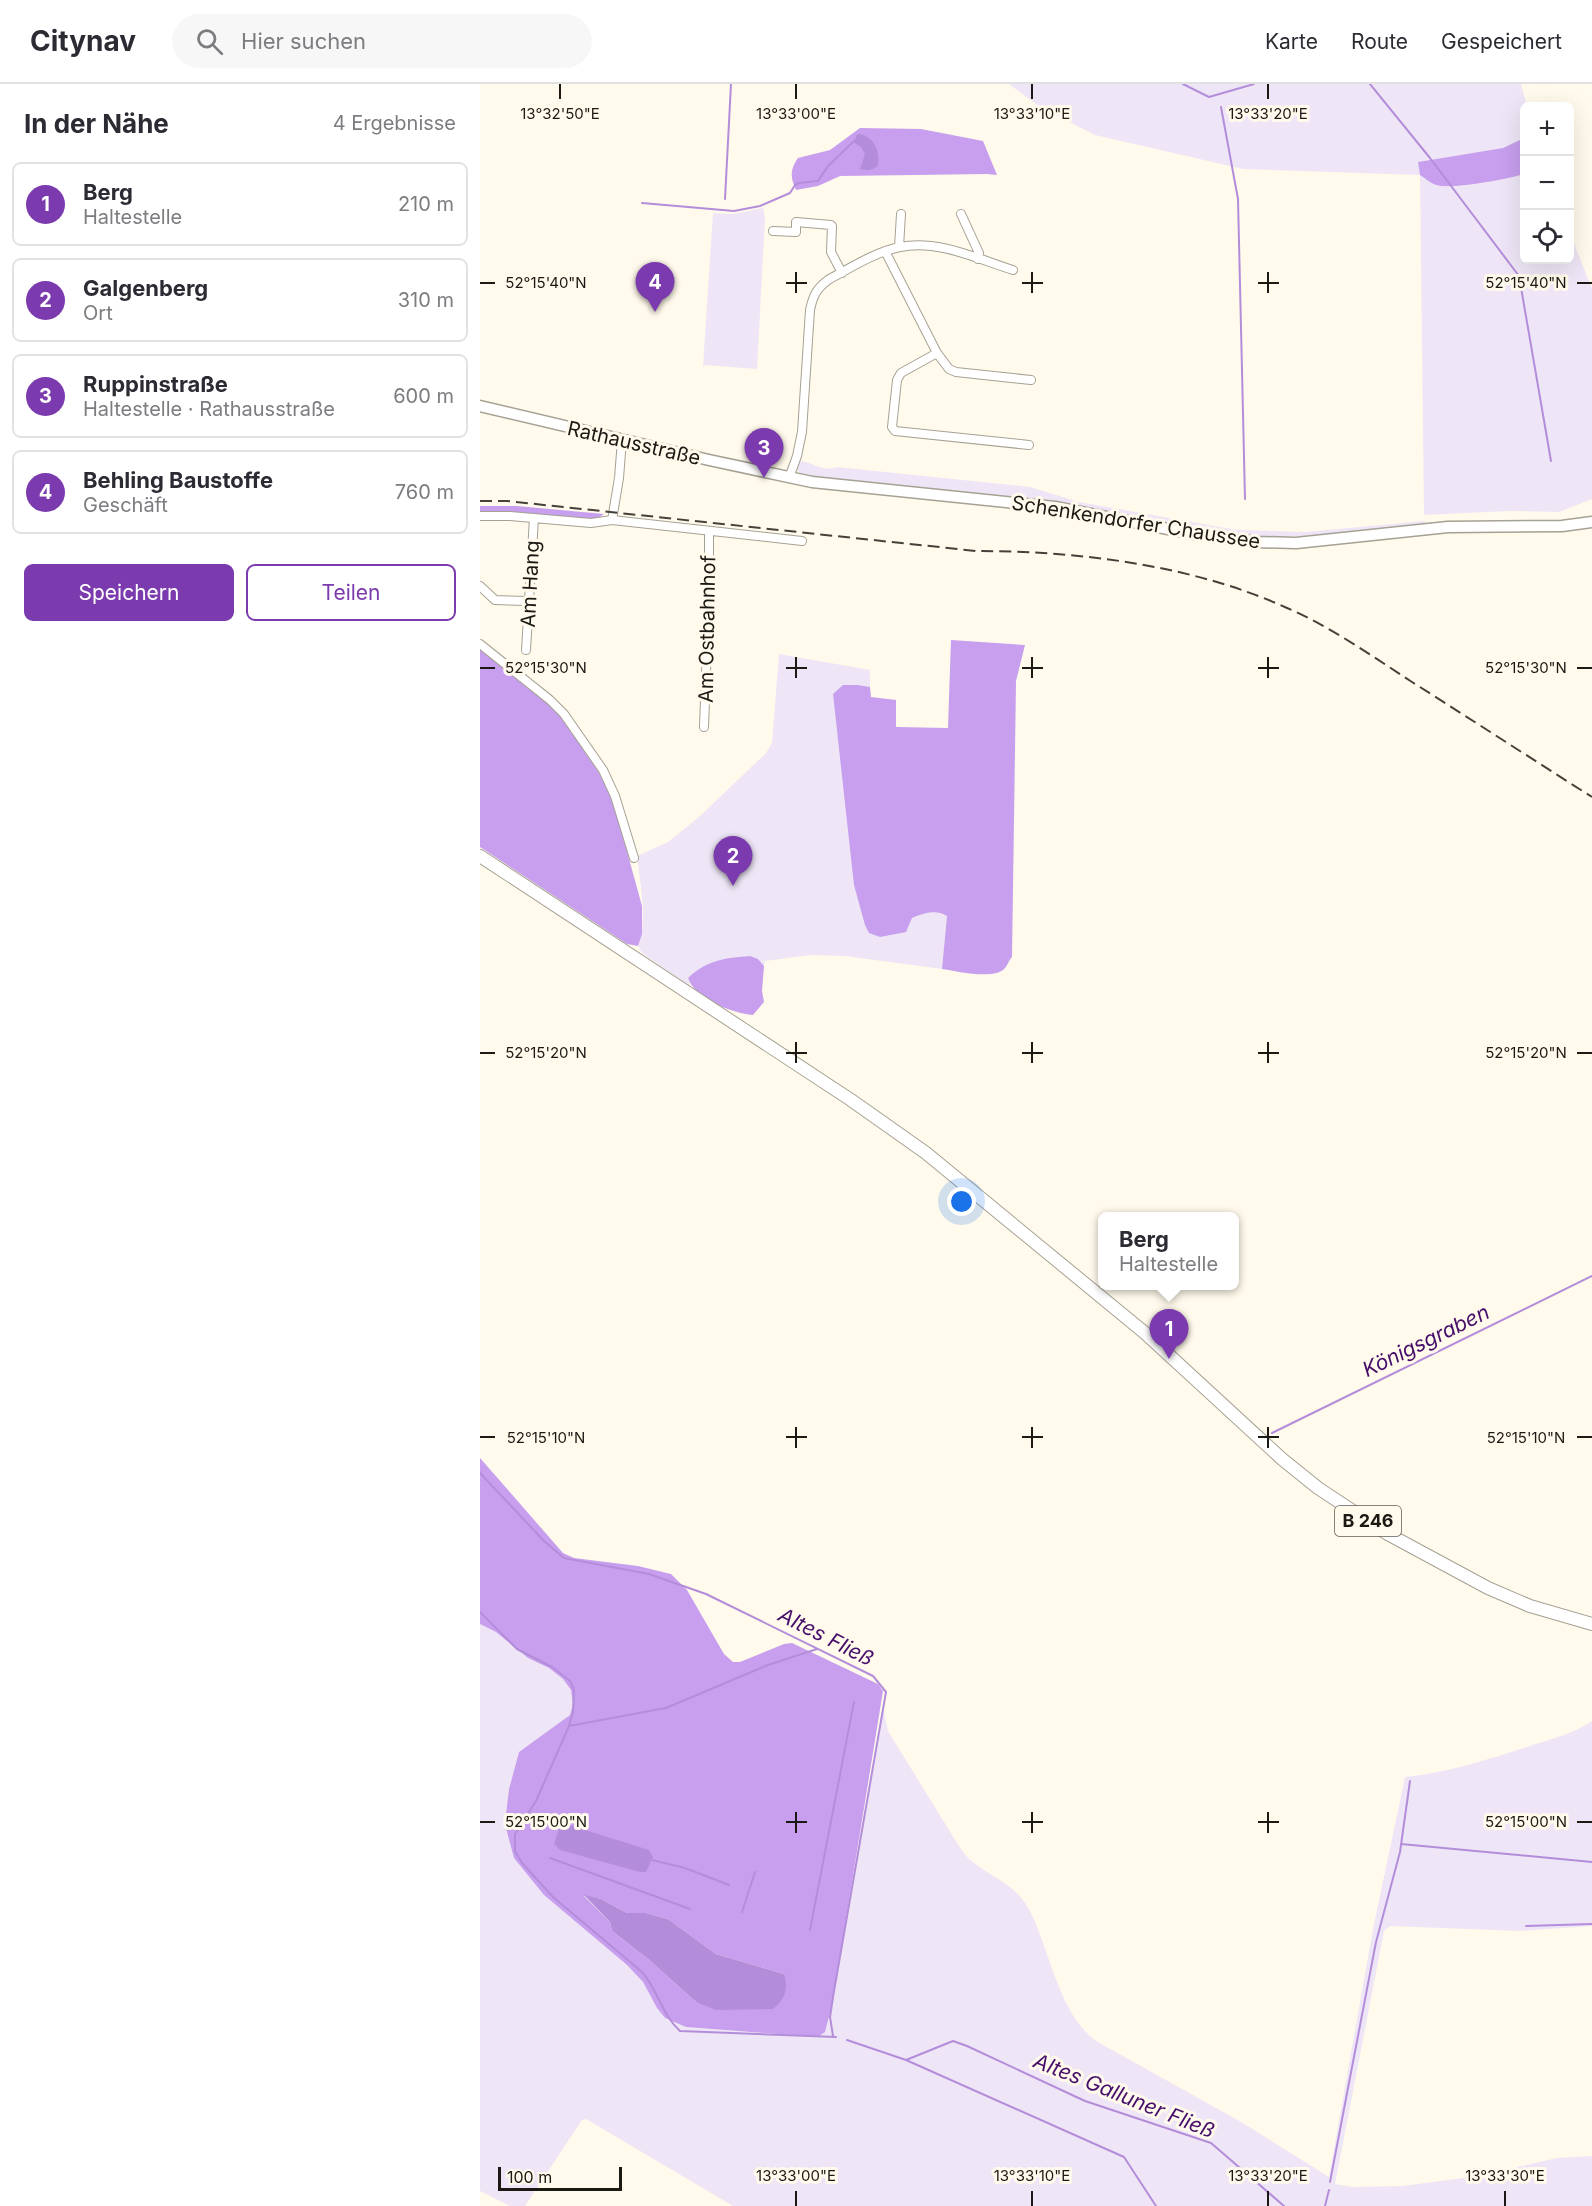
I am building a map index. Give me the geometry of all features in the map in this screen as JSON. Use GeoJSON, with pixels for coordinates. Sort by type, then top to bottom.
{"type":"FeatureCollection","features":[{"type":"Feature","properties":{"kind":"main road","name":"Rathausstraße"},"geometry":{"type":"LineString","coordinates":[[480,406],[789,478]]}},
{"type":"Feature","properties":{"kind":"main road","name":"Schenkendorfer Chaussee"},"geometry":{"type":"LineString","coordinates":[[789,478],[840,486],[1055,507],[1194,534],[1257,542],[1308,542],[1457,527],[1562,526],[1592,522]]}},
{"type":"Feature","properties":{"kind":"main road","name":"B 246"},"geometry":{"type":"LineString","coordinates":[[480,856],[860,1106],[926,1153],[1179,1362],[1299,1473],[1353,1512],[1430,1558],[1488,1588],[1530,1606],[1592,1624]]}},
{"type":"Feature","properties":{"kind":"street"},"geometry":{"type":"LineString","coordinates":[[899,247],[901,214]]}},
{"type":"Feature","properties":{"kind":"street"},"geometry":{"type":"LineString","coordinates":[[961,214],[979,253],[978,260]]}},
{"type":"Feature","properties":{"kind":"street"},"geometry":{"type":"LineString","coordinates":[[773,231],[796,232],[796,222],[831,225],[831,252],[842,273]]}},
{"type":"Feature","properties":{"kind":"street"},"geometry":{"type":"LineString","coordinates":[[789,478],[802,432],[810,310],[815,292],[820,286],[885,251],[923,245],[934,246],[1012,270]]}},
{"type":"Feature","properties":{"kind":"street"},"geometry":{"type":"LineString","coordinates":[[885,251],[938,354],[949,369],[956,372],[1031,380]]}},
{"type":"Feature","properties":{"kind":"street"},"geometry":{"type":"LineString","coordinates":[[938,354],[901,373],[897,380],[892,428],[895,431],[1029,445]]}},
{"type":"Feature","properties":{"kind":"street"},"geometry":{"type":"LineString","coordinates":[[612,520],[622,440]]}},
{"type":"Feature","properties":{"kind":"street","name":"Am Ostbahnhof"},"geometry":{"type":"LineString","coordinates":[[480,516],[534,518],[591,524],[612,520],[802,541]]}},
{"type":"Feature","properties":{"kind":"street","name":"Am Hang"},"geometry":{"type":"LineString","coordinates":[[526,650],[534,518]]}},
{"type":"Feature","properties":{"kind":"street","name":"Am Ostbahnhof"},"geometry":{"type":"LineString","coordinates":[[704,727],[709,531]]}},
{"type":"Feature","properties":{"kind":"street"},"geometry":{"type":"LineString","coordinates":[[480,585],[495,600],[528,601]]}},
{"type":"Feature","properties":{"kind":"street"},"geometry":{"type":"LineString","coordinates":[[480,644],[564,714],[603,770],[615,796],[634,858]]}},
{"type":"Feature","properties":{"kind":"shaded area"},"geometry":{"type":"Polygon","coordinates":[[[1009,84],[1521,84],[1526,102],[1520,102],[1520,140],[1503,148],[1419,162],[1420,175],[1243,169],[1095,135],[1040,107],[1009,84]]]}},
{"type":"Feature","properties":{"kind":"shaded area"},"geometry":{"type":"Polygon","coordinates":[[[860,128],[921,129],[983,141],[997,175],[840,176],[818,186],[796,190],[792,174],[793,166],[798,158],[830,150],[860,128]]]}},
{"type":"Feature","properties":{"kind":"shaded area"},"geometry":{"type":"Polygon","coordinates":[[[860,134],[873,142],[877,150],[878,165],[872,169],[860,169],[865,154],[861,147],[853,142],[860,134]]]}},
{"type":"Feature","properties":{"kind":"shaded area"},"geometry":{"type":"Polygon","coordinates":[[[1520,140],[1520,175],[1454,186],[1436,185],[1420,175],[1418,162],[1503,148],[1520,140]]]}},
{"type":"Feature","properties":{"kind":"shaded area"},"geometry":{"type":"Polygon","coordinates":[[[1420,175],[1436,185],[1454,187],[1520,175],[1520,264],[1574,264],[1574,243],[1592,289],[1592,499],[1559,512],[1509,511],[1424,515],[1420,175]]]}},
{"type":"Feature","properties":{"kind":"shaded area"},"geometry":{"type":"Polygon","coordinates":[[[763,208],[765,218],[757,369],[704,365],[703,367],[713,213],[733,214],[763,208]]]}},
{"type":"Feature","properties":{"kind":"shaded area"},"geometry":{"type":"Polygon","coordinates":[[[801,461],[818,467],[1030,487],[1079,502],[1237,530],[1305,532],[1424,521],[1429,524],[1331,535],[1257,537],[1209,532],[1078,506],[813,477],[801,474],[796,469],[801,461]]]}},
{"type":"Feature","properties":{"kind":"shaded area"},"geometry":{"type":"Polygon","coordinates":[[[480,506],[517,506],[604,514],[597,519],[581,519],[503,512],[480,513],[480,506]]]}},
{"type":"Feature","properties":{"kind":"shaded area"},"geometry":{"type":"Polygon","coordinates":[[[951,640],[1025,645],[1016,681],[1012,957],[1004,969],[992,974],[942,969],[947,916],[943,914],[929,912],[912,918],[906,932],[880,937],[869,933],[854,885],[833,694],[843,685],[870,687],[871,697],[896,700],[896,727],[948,728],[951,640]]]}},
{"type":"Feature","properties":{"kind":"shaded area"},"geometry":{"type":"Polygon","coordinates":[[[480,647],[550,703],[561,715],[598,771],[612,797],[642,906],[642,934],[638,946],[627,944],[480,847],[480,647]]]}},
{"type":"Feature","properties":{"kind":"shaded area"},"geometry":{"type":"Polygon","coordinates":[[[779,654],[870,670],[870,687],[858,685],[833,694],[839,746],[912,918],[934,912],[947,916],[942,969],[845,956],[810,955],[765,961],[764,966],[758,959],[688,978],[691,987],[642,953],[638,946],[643,913],[637,856],[668,842],[699,817],[766,753],[772,743],[779,654]]]}},
{"type":"Feature","properties":{"kind":"shaded area"},"geometry":{"type":"Polygon","coordinates":[[[750,956],[758,959],[764,966],[762,991],[764,1002],[753,1015],[715,1004],[698,992],[688,978],[702,967],[717,961],[750,956]]]}},
{"type":"Feature","properties":{"kind":"shaded area"},"geometry":{"type":"Polygon","coordinates":[[[480,1458],[563,1553],[574,1558],[638,1566],[671,1574],[687,1590],[724,1654],[733,1662],[740,1662],[784,1644],[792,1643],[878,1684],[883,1691],[832,2005],[825,2032],[818,2037],[686,2027],[665,2018],[643,1982],[627,1965],[544,1895],[514,1858],[506,1828],[509,1789],[519,1752],[570,1715],[573,1704],[571,1690],[563,1679],[549,1668],[528,1658],[496,1632],[480,1624],[480,1458]],[[584,1896],[610,1922],[612,1931],[648,1959],[696,2002],[745,2009],[773,2009],[784,1974],[716,1954],[668,1919],[646,1913],[627,1913],[601,1899],[584,1896]]]}},
{"type":"Feature","properties":{"kind":"shaded area"},"geometry":{"type":"Polygon","coordinates":[[[480,1624],[496,1632],[528,1658],[549,1668],[563,1679],[571,1690],[573,1704],[570,1715],[519,1752],[509,1789],[506,1814],[544,1895],[627,1965],[643,1982],[665,2018],[686,2027],[818,2037],[825,2032],[832,2005],[883,1707],[888,1731],[965,1855],[1010,1887],[1024,1901],[1037,1927],[1064,1998],[1083,2029],[1096,2041],[1243,2123],[1329,2177],[1373,1929],[1405,1777],[1439,1772],[1488,1759],[1565,1734],[1592,1721],[1592,1926],[1520,1931],[1390,1926],[1384,1931],[1335,2184],[1353,2187],[1403,2186],[1478,2176],[1557,2158],[1592,2156],[1592,2206],[733,2206],[586,2119],[582,2120],[525,2206],[510,2206],[480,2191],[480,1624]]]}},
{"type":"Feature","properties":{"kind":"shaded area"},"geometry":{"type":"Polygon","coordinates":[[[566,1824],[649,1850],[653,1857],[646,1872],[560,1850],[554,1844],[560,1826],[566,1824]]]}},
{"type":"Feature","properties":{"kind":"shaded area"},"geometry":{"type":"Polygon","coordinates":[[[584,1895],[601,1899],[627,1913],[646,1913],[668,1919],[716,1954],[784,1974],[786,1989],[783,1997],[773,2009],[716,2010],[696,2002],[648,1959],[612,1931],[610,1922],[584,1895]]]}},
{"type":"Feature","properties":{"kind":"waterway"},"geometry":{"type":"LineString","coordinates":[[725,199],[731,84]]}},
{"type":"Feature","properties":{"kind":"waterway"},"geometry":{"type":"LineString","coordinates":[[1183,84],[1209,97],[1254,84]]}},
{"type":"Feature","properties":{"kind":"waterway"},"geometry":{"type":"LineString","coordinates":[[1370,84],[1430,158],[1519,276],[1551,461]]}},
{"type":"Feature","properties":{"kind":"waterway"},"geometry":{"type":"LineString","coordinates":[[1221,107],[1238,199],[1245,499]]}},
{"type":"Feature","properties":{"kind":"waterway"},"geometry":{"type":"LineString","coordinates":[[642,203],[734,211],[760,206],[790,193],[799,183],[818,181],[828,166],[853,142]]}},
{"type":"Feature","properties":{"kind":"waterway","name":"Königsgraben"},"geometry":{"type":"LineString","coordinates":[[1272,1433],[1592,1276]]}},
{"type":"Feature","properties":{"kind":"waterway","name":"Altes Fließ"},"geometry":{"type":"LineString","coordinates":[[480,1473],[544,1541],[564,1558],[649,1574],[706,1594],[873,1676],[886,1692],[833,1997],[830,2017],[833,2036]]}},
{"type":"Feature","properties":{"kind":"waterway","name":"Altes Galluner Fließ"},"geometry":{"type":"LineString","coordinates":[[480,1612],[517,1649],[552,1667],[570,1681],[574,1690],[573,1712],[569,1726],[536,1801],[515,1834],[515,1851],[522,1863],[553,1897],[642,1972],[669,2018],[680,2031],[836,2037]]}},
{"type":"Feature","properties":{"kind":"waterway"},"geometry":{"type":"LineString","coordinates":[[569,1726],[666,1708],[768,1665],[817,1649]]}},
{"type":"Feature","properties":{"kind":"waterway"},"geometry":{"type":"LineString","coordinates":[[810,1930],[854,1702]]}},
{"type":"Feature","properties":{"kind":"waterway"},"geometry":{"type":"LineString","coordinates":[[1330,2182],[1376,1942],[1400,1852],[1410,1781]]}},
{"type":"Feature","properties":{"kind":"waterway"},"geometry":{"type":"LineString","coordinates":[[1401,1844],[1592,1862]]}},
{"type":"Feature","properties":{"kind":"waterway"},"geometry":{"type":"LineString","coordinates":[[550,1858],[690,1909]]}},
{"type":"Feature","properties":{"kind":"waterway"},"geometry":{"type":"LineString","coordinates":[[652,1860],[685,1868],[729,1885]]}},
{"type":"Feature","properties":{"kind":"waterway"},"geometry":{"type":"LineString","coordinates":[[742,1912],[755,1872]]}},
{"type":"Feature","properties":{"kind":"waterway"},"geometry":{"type":"LineString","coordinates":[[1526,1926],[1592,1924]]}},
{"type":"Feature","properties":{"kind":"waterway","name":"Altes Galluner Fließ"},"geometry":{"type":"LineString","coordinates":[[847,2040],[906,2060],[953,2041],[967,2046],[1085,2101],[1211,2143],[1284,2206]]}},
{"type":"Feature","properties":{"kind":"waterway","name":"Altes Galluner Fließ"},"geometry":{"type":"LineString","coordinates":[[906,2060],[1124,2157],[1156,2206]]}},
{"type":"Feature","properties":{"kind":"waterway"},"geometry":{"type":"LineString","coordinates":[[1325,2206],[1329,2190]]}},
{"type":"Feature","properties":{"kind":"railway"},"geometry":{"type":"LineString","coordinates":[[480,501],[507,501],[976,551],[1095,558],[1135,563],[1213,581],[1287,608],[1335,633],[1592,797]]}},
{"type":"Feature","properties":{"kind":"place","name":"Behling Baustoffe"},"geometry":{"type":"Point","coordinates":[655,312]}},
{"type":"Feature","properties":{"kind":"place","name":"Ruppinstraße"},"geometry":{"type":"Point","coordinates":[764,478]}},
{"type":"Feature","properties":{"kind":"place","name":"Galgenberg"},"geometry":{"type":"Point","coordinates":[733,886]}},
{"type":"Feature","properties":{"kind":"place","name":"Berg"},"geometry":{"type":"Point","coordinates":[1169,1359]}}]}
